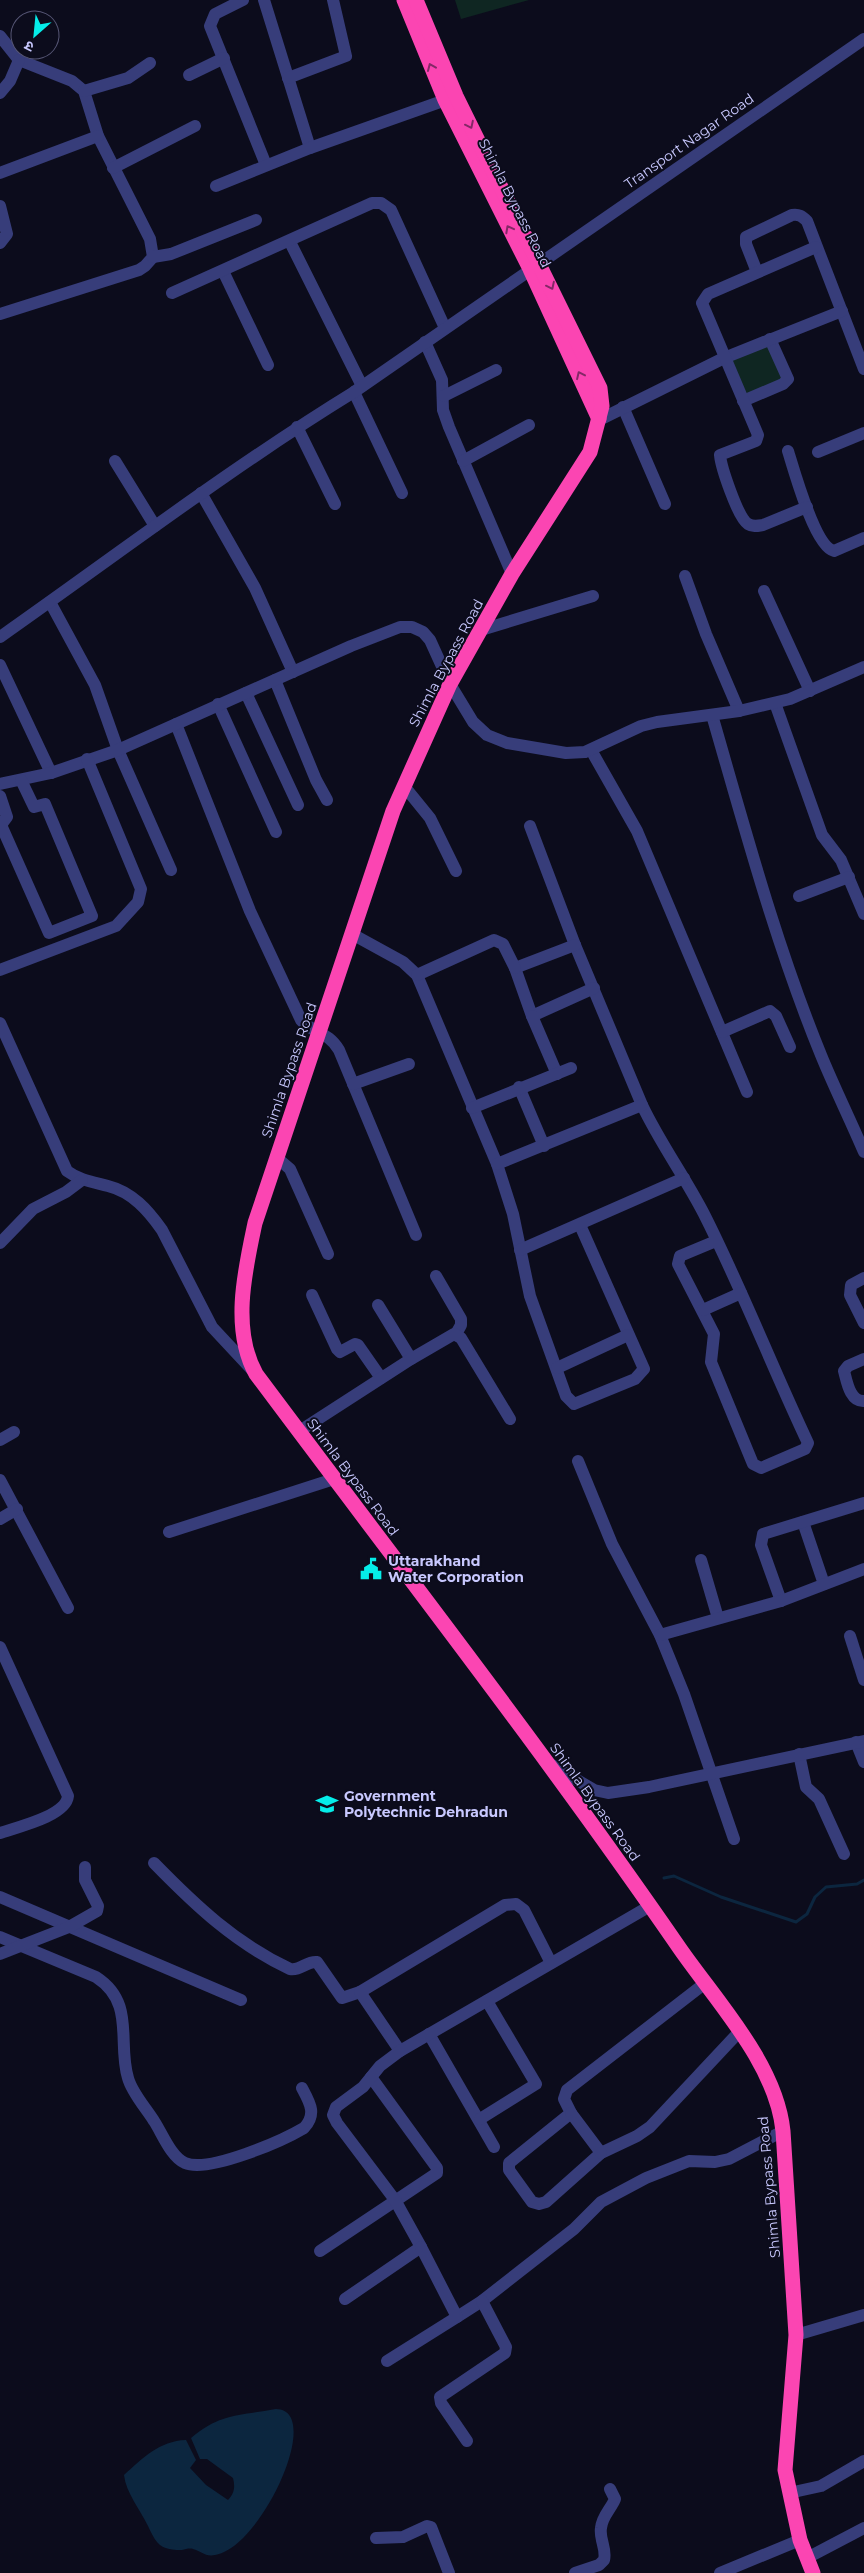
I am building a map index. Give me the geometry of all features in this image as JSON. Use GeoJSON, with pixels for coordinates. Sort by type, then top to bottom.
{"type":"FeatureCollection","features":[{"type":"Feature","properties":{"kind":"highway","name":"Shimla Bypass Road"},"geometry":{"type":"LineString","coordinates":[[404,0],[535,265],[599,420],[590,452],[512,574],[450,684],[393,811],[255,1223],[248,1256],[242,1306],[244,1337],[251,1364],[256,1374],[546,1762],[704,1984],[740,2031],[758,2061],[781,2116],[783,2131],[796,2335],[792,2404],[785,2452],[785,2470],[800,2540],[813,2573]]}},
{"type":"Feature","properties":{"kind":"highway","name":"Shimla Bypass Road"},"geometry":{"type":"LineString","coordinates":[[416,0],[451,98]]}},
{"type":"Feature","properties":{"kind":"street"},"geometry":{"type":"LineString","coordinates":[[243,0],[218,12],[211,20],[211,29],[266,165]]}},
{"type":"Feature","properties":{"kind":"street"},"geometry":{"type":"LineString","coordinates":[[264,0],[310,148]]}},
{"type":"Feature","properties":{"kind":"street"},"geometry":{"type":"LineString","coordinates":[[288,78],[346,56],[332,0]]}},
{"type":"Feature","properties":{"kind":"street"},"geometry":{"type":"LineString","coordinates":[[0,36],[10,49]]}},
{"type":"Feature","properties":{"kind":"street","name":"Transport Nagar Road"},"geometry":{"type":"LineString","coordinates":[[0,637],[201,493],[297,427],[358,389],[864,39]]}},
{"type":"Feature","properties":{"kind":"street"},"geometry":{"type":"LineString","coordinates":[[189,75],[224,58]]}},
{"type":"Feature","properties":{"kind":"street"},"geometry":{"type":"LineString","coordinates":[[0,93],[10,81],[19,60],[72,81],[84,91],[98,136],[150,239],[153,257]]}},
{"type":"Feature","properties":{"kind":"street"},"geometry":{"type":"LineString","coordinates":[[84,91],[128,78],[150,63]]}},
{"type":"Feature","properties":{"kind":"street"},"geometry":{"type":"LineString","coordinates":[[216,186],[310,148],[451,98]]}},
{"type":"Feature","properties":{"kind":"street"},"geometry":{"type":"LineString","coordinates":[[113,168],[195,126]]}},
{"type":"Feature","properties":{"kind":"street"},"geometry":{"type":"LineString","coordinates":[[0,173],[98,136]]}},
{"type":"Feature","properties":{"kind":"street"},"geometry":{"type":"LineString","coordinates":[[172,293],[290,242],[372,203],[384,204],[391,210],[445,328]]}},
{"type":"Feature","properties":{"kind":"street"},"geometry":{"type":"LineString","coordinates":[[0,206],[7,234],[0,243]]}},
{"type":"Feature","properties":{"kind":"street"},"geometry":{"type":"LineString","coordinates":[[757,272],[746,244],[746,237],[792,215],[798,214],[807,221],[864,369]]}},
{"type":"Feature","properties":{"kind":"street"},"geometry":{"type":"LineString","coordinates":[[0,314],[139,270],[153,257],[171,254],[256,220]]}},
{"type":"Feature","properties":{"kind":"street"},"geometry":{"type":"LineString","coordinates":[[290,242],[358,389],[402,493]]}},
{"type":"Feature","properties":{"kind":"street"},"geometry":{"type":"LineString","coordinates":[[807,507],[763,525],[755,526],[744,521],[730,490],[720,455],[758,438],[702,306],[703,300],[708,294],[816,247]]}},
{"type":"Feature","properties":{"kind":"street"},"geometry":{"type":"LineString","coordinates":[[223,271],[268,365]]}},
{"type":"Feature","properties":{"kind":"street"},"geometry":{"type":"LineString","coordinates":[[599,420],[724,358],[842,311]]}},
{"type":"Feature","properties":{"kind":"street"},"geometry":{"type":"LineString","coordinates":[[743,401],[783,384],[788,379],[770,339]]}},
{"type":"Feature","properties":{"kind":"street"},"geometry":{"type":"LineString","coordinates":[[425,342],[442,380],[443,410],[512,574]]}},
{"type":"Feature","properties":{"kind":"street"},"geometry":{"type":"LineString","coordinates":[[444,396],[496,370]]}},
{"type":"Feature","properties":{"kind":"street"},"geometry":{"type":"LineString","coordinates":[[623,407],[665,504]]}},
{"type":"Feature","properties":{"kind":"street"},"geometry":{"type":"LineString","coordinates":[[463,461],[529,425]]}},
{"type":"Feature","properties":{"kind":"street"},"geometry":{"type":"LineString","coordinates":[[297,427],[335,504]]}},
{"type":"Feature","properties":{"kind":"street"},"geometry":{"type":"LineString","coordinates":[[818,452],[864,433]]}},
{"type":"Feature","properties":{"kind":"street"},"geometry":{"type":"LineString","coordinates":[[788,451],[807,507],[820,538],[827,548],[837,550],[862,543]]}},
{"type":"Feature","properties":{"kind":"street"},"geometry":{"type":"LineString","coordinates":[[115,460],[155,526]]}},
{"type":"Feature","properties":{"kind":"street"},"geometry":{"type":"LineString","coordinates":[[201,493],[255,588],[293,672]]}},
{"type":"Feature","properties":{"kind":"street"},"geometry":{"type":"LineString","coordinates":[[685,576],[706,634],[739,711]]}},
{"type":"Feature","properties":{"kind":"street"},"geometry":{"type":"LineString","coordinates":[[764,591],[810,691]]}},
{"type":"Feature","properties":{"kind":"street"},"geometry":{"type":"LineString","coordinates":[[480,630],[593,596]]}},
{"type":"Feature","properties":{"kind":"street"},"geometry":{"type":"LineString","coordinates":[[50,602],[95,685],[118,750],[171,870]]}},
{"type":"Feature","properties":{"kind":"street"},"geometry":{"type":"LineString","coordinates":[[0,784],[51,773],[87,759],[118,750],[218,704],[386,631],[400,627],[412,627],[423,632],[430,640],[450,684],[473,722],[494,740],[566,753],[591,750],[642,726],[673,719],[739,711],[775,702],[810,691],[863,670]]}},
{"type":"Feature","properties":{"kind":"street"},"geometry":{"type":"LineString","coordinates":[[0,665],[51,773]]}},
{"type":"Feature","properties":{"kind":"street"},"geometry":{"type":"LineString","coordinates":[[275,680],[326,800]]}},
{"type":"Feature","properties":{"kind":"street"},"geometry":{"type":"LineString","coordinates":[[246,693],[298,805]]}},
{"type":"Feature","properties":{"kind":"street"},"geometry":{"type":"LineString","coordinates":[[775,702],[822,835],[842,860],[864,914]]}},
{"type":"Feature","properties":{"kind":"street"},"geometry":{"type":"LineString","coordinates":[[218,704],[276,832]]}},
{"type":"Feature","properties":{"kind":"street"},"geometry":{"type":"LineString","coordinates":[[712,715],[766,898],[800,1000],[821,1056],[864,1152]]}},
{"type":"Feature","properties":{"kind":"street"},"geometry":{"type":"LineString","coordinates":[[176,724],[247,903],[301,1020],[306,1025],[320,1030],[336,1044],[416,1235]]}},
{"type":"Feature","properties":{"kind":"street"},"geometry":{"type":"LineString","coordinates":[[591,750],[637,831],[747,1092]]}},
{"type":"Feature","properties":{"kind":"street"},"geometry":{"type":"LineString","coordinates":[[0,970],[116,926],[138,902],[141,889],[87,759]]}},
{"type":"Feature","properties":{"kind":"street"},"geometry":{"type":"LineString","coordinates":[[0,796],[7,817],[2,825],[49,933],[92,916],[45,804],[34,806],[21,780]]}},
{"type":"Feature","properties":{"kind":"street"},"geometry":{"type":"LineString","coordinates":[[404,786],[430,818],[456,871]]}},
{"type":"Feature","properties":{"kind":"street"},"geometry":{"type":"LineString","coordinates":[[530,826],[575,945],[642,1105],[684,1178],[716,1240],[808,1443],[805,1449],[767,1467],[759,1468],[753,1464],[710,1362],[714,1334],[678,1261],[680,1256],[716,1240]]}},
{"type":"Feature","properties":{"kind":"street"},"geometry":{"type":"LineString","coordinates":[[799,896],[849,877]]}},
{"type":"Feature","properties":{"kind":"street"},"geometry":{"type":"LineString","coordinates":[[352,934],[403,962],[417,975],[497,1164],[510,1203],[530,1296],[566,1396],[574,1404],[635,1379],[644,1369],[580,1225]]}},
{"type":"Feature","properties":{"kind":"street"},"geometry":{"type":"LineString","coordinates":[[417,975],[494,940],[503,944],[515,968],[532,1016],[557,1074]]}},
{"type":"Feature","properties":{"kind":"street"},"geometry":{"type":"LineString","coordinates":[[515,968],[575,945]]}},
{"type":"Feature","properties":{"kind":"street"},"geometry":{"type":"LineString","coordinates":[[532,1016],[594,988]]}},
{"type":"Feature","properties":{"kind":"street"},"geometry":{"type":"LineString","coordinates":[[722,1032],[770,1011],[776,1016],[790,1047]]}},
{"type":"Feature","properties":{"kind":"street"},"geometry":{"type":"LineString","coordinates":[[0,1023],[67,1171],[82,1180],[110,1186],[140,1202],[153,1216],[162,1230],[212,1327],[256,1374]]}},
{"type":"Feature","properties":{"kind":"street"},"geometry":{"type":"LineString","coordinates":[[353,1084],[409,1064]]}},
{"type":"Feature","properties":{"kind":"street"},"geometry":{"type":"LineString","coordinates":[[472,1108],[519,1087],[571,1068]]}},
{"type":"Feature","properties":{"kind":"street"},"geometry":{"type":"LineString","coordinates":[[519,1087],[544,1146]]}},
{"type":"Feature","properties":{"kind":"street"},"geometry":{"type":"LineString","coordinates":[[497,1164],[642,1105]]}},
{"type":"Feature","properties":{"kind":"street"},"geometry":{"type":"LineString","coordinates":[[276,1157],[290,1169],[328,1254]]}},
{"type":"Feature","properties":{"kind":"street"},"geometry":{"type":"LineString","coordinates":[[520,1250],[684,1178]]}},
{"type":"Feature","properties":{"kind":"street"},"geometry":{"type":"LineString","coordinates":[[0,1242],[33,1209],[66,1192],[82,1180]]}},
{"type":"Feature","properties":{"kind":"street"},"geometry":{"type":"LineString","coordinates":[[298,1432],[411,1359],[456,1334],[461,1325],[461,1319],[436,1276]]}},
{"type":"Feature","properties":{"kind":"street"},"geometry":{"type":"LineString","coordinates":[[864,1278],[851,1285],[849,1292],[864,1323]]}},
{"type":"Feature","properties":{"kind":"street"},"geometry":{"type":"LineString","coordinates":[[703,1310],[741,1293]]}},
{"type":"Feature","properties":{"kind":"street"},"geometry":{"type":"LineString","coordinates":[[312,1295],[337,1349],[340,1352],[355,1344],[358,1345],[381,1378]]}},
{"type":"Feature","properties":{"kind":"street"},"geometry":{"type":"LineString","coordinates":[[378,1305],[411,1359]]}},
{"type":"Feature","properties":{"kind":"street"},"geometry":{"type":"LineString","coordinates":[[456,1334],[461,1338],[510,1419]]}},
{"type":"Feature","properties":{"kind":"street"},"geometry":{"type":"LineString","coordinates":[[557,1368],[628,1335]]}},
{"type":"Feature","properties":{"kind":"street"},"geometry":{"type":"LineString","coordinates":[[864,1360],[848,1366],[844,1371],[853,1398],[864,1401]]}},
{"type":"Feature","properties":{"kind":"street"},"geometry":{"type":"LineString","coordinates":[[0,1440],[14,1432]]}},
{"type":"Feature","properties":{"kind":"street"},"geometry":{"type":"LineString","coordinates":[[578,1461],[612,1544],[660,1635],[734,1839]]}},
{"type":"Feature","properties":{"kind":"street"},"geometry":{"type":"LineString","coordinates":[[169,1532],[334,1478]]}},
{"type":"Feature","properties":{"kind":"street"},"geometry":{"type":"LineString","coordinates":[[0,1480],[68,1608]]}},
{"type":"Feature","properties":{"kind":"street"},"geometry":{"type":"LineString","coordinates":[[780,1600],[760,1538],[764,1532],[864,1503]]}},
{"type":"Feature","properties":{"kind":"street"},"geometry":{"type":"LineString","coordinates":[[0,1519],[17,1509]]}},
{"type":"Feature","properties":{"kind":"street"},"geometry":{"type":"LineString","coordinates":[[803,1522],[824,1584]]}},
{"type":"Feature","properties":{"kind":"street"},"geometry":{"type":"LineString","coordinates":[[701,1560],[718,1618]]}},
{"type":"Feature","properties":{"kind":"street"},"geometry":{"type":"LineString","coordinates":[[660,1635],[780,1600],[864,1569]]}},
{"type":"Feature","properties":{"kind":"street"},"geometry":{"type":"LineString","coordinates":[[850,1636],[864,1680]]}},
{"type":"Feature","properties":{"kind":"street"},"geometry":{"type":"LineString","coordinates":[[0,1647],[68,1796],[67,1802],[60,1810],[0,1833]]}},
{"type":"Feature","properties":{"kind":"street"},"geometry":{"type":"LineString","coordinates":[[546,1762],[594,1790],[608,1793],[712,1774],[860,1741],[864,1762]]}},
{"type":"Feature","properties":{"kind":"street"},"geometry":{"type":"LineString","coordinates":[[799,1754],[806,1787],[819,1799],[844,1854]]}},
{"type":"Feature","properties":{"kind":"street"},"geometry":{"type":"LineString","coordinates":[[154,1863],[199,1909],[240,1941],[290,1969],[299,1970],[308,1963],[317,1962],[342,1998],[360,1992],[511,1903],[524,1910],[551,1963]]}},
{"type":"Feature","properties":{"kind":"street"},"geometry":{"type":"LineString","coordinates":[[0,1954],[69,1927],[93,1914],[99,1908],[85,1880],[85,1867]]}},
{"type":"Feature","properties":{"kind":"street"},"geometry":{"type":"LineString","coordinates":[[0,1898],[241,2000]]}},
{"type":"Feature","properties":{"kind":"street"},"geometry":{"type":"LineString","coordinates":[[457,2317],[395,2200],[333,2115],[336,2107],[363,2087],[380,2066],[400,2050],[650,1906]]}},
{"type":"Feature","properties":{"kind":"street"},"geometry":{"type":"LineString","coordinates":[[0,1937],[96,1977],[108,1987],[121,2011],[128,2080],[170,2148],[185,2163],[203,2166],[221,2162],[294,2134],[304,2128],[312,2117],[311,2105],[302,2088]]}},
{"type":"Feature","properties":{"kind":"street"},"geometry":{"type":"LineString","coordinates":[[601,2153],[571,2113],[564,2099],[567,2090],[704,1984]]}},
{"type":"Feature","properties":{"kind":"street"},"geometry":{"type":"LineString","coordinates":[[360,1992],[400,2050]]}},
{"type":"Feature","properties":{"kind":"street"},"geometry":{"type":"LineString","coordinates":[[480,2119],[536,2084],[486,2001]]}},
{"type":"Feature","properties":{"kind":"street"},"geometry":{"type":"LineString","coordinates":[[571,2113],[509,2164],[509,2170],[532,2202],[543,2203],[601,2153],[637,2136],[650,2127],[740,2031]]}},
{"type":"Feature","properties":{"kind":"street"},"geometry":{"type":"LineString","coordinates":[[429,2034],[480,2119],[494,2147]]}},
{"type":"Feature","properties":{"kind":"street"},"geometry":{"type":"LineString","coordinates":[[320,2251],[436,2174],[438,2170],[371,2077]]}},
{"type":"Feature","properties":{"kind":"street"},"geometry":{"type":"LineString","coordinates":[[387,2361],[482,2301],[574,2229],[601,2202],[646,2178],[689,2161],[715,2162],[730,2159],[783,2131]]}},
{"type":"Feature","properties":{"kind":"street"},"geometry":{"type":"LineString","coordinates":[[345,2299],[421,2248]]}},
{"type":"Feature","properties":{"kind":"street"},"geometry":{"type":"LineString","coordinates":[[467,2441],[441,2403],[440,2397],[505,2353],[506,2347],[482,2301]]}},
{"type":"Feature","properties":{"kind":"street"},"geometry":{"type":"LineString","coordinates":[[796,2335],[864,2315]]}},
{"type":"Feature","properties":{"kind":"street"},"geometry":{"type":"LineString","coordinates":[[789,2493],[821,2486],[864,2461]]}},
{"type":"Feature","properties":{"kind":"street"},"geometry":{"type":"LineString","coordinates":[[575,2573],[599,2565],[604,2560],[606,2554],[601,2538],[601,2528],[603,2519],[615,2499],[610,2489]]}},
{"type":"Feature","properties":{"kind":"street"},"geometry":{"type":"LineString","coordinates":[[376,2538],[403,2537],[431,2526],[449,2573]]}},
{"type":"Feature","properties":{"kind":"street"},"geometry":{"type":"LineString","coordinates":[[807,2558],[864,2528]]}},
{"type":"Feature","properties":{"kind":"street"},"geometry":{"type":"LineString","coordinates":[[720,2573],[800,2540]]}},
{"type":"Feature","properties":{"kind":"green space"},"geometry":{"type":"Polygon","coordinates":[[[455,0],[529,0],[461,19],[455,0]]]}},
{"type":"Feature","properties":{"kind":"green space"},"geometry":{"type":"Polygon","coordinates":[[[769,342],[786,380],[747,396],[731,359],[769,342]]]}},
{"type":"Feature","properties":{"kind":"water"},"geometry":{"type":"Polygon","coordinates":[[[276,2409],[289,2415],[294,2431],[290,2454],[281,2480],[267,2506],[251,2529],[233,2547],[215,2555],[206,2555],[192,2549],[169,2549],[160,2545],[154,2538],[130,2495],[124,2475],[160,2447],[176,2441],[186,2440],[196,2460],[190,2468],[206,2485],[228,2500],[234,2489],[233,2478],[207,2459],[200,2459],[191,2438],[221,2420],[276,2409]]]}},
{"type":"Feature","properties":{"kind":"waterway"},"geometry":{"type":"LineString","coordinates":[[664,1878],[674,1876],[721,1897],[796,1922],[807,1914],[815,1897],[826,1887],[857,1884],[864,1880]]}},
{"type":"Feature","properties":{"kind":"place","name":"Uttarakhand Water Corporation"},"geometry":{"type":"Point","coordinates":[371,1569]}},
{"type":"Feature","properties":{"kind":"place","name":"Government Polytechnic Dehradun"},"geometry":{"type":"Point","coordinates":[327,1804]}}]}
